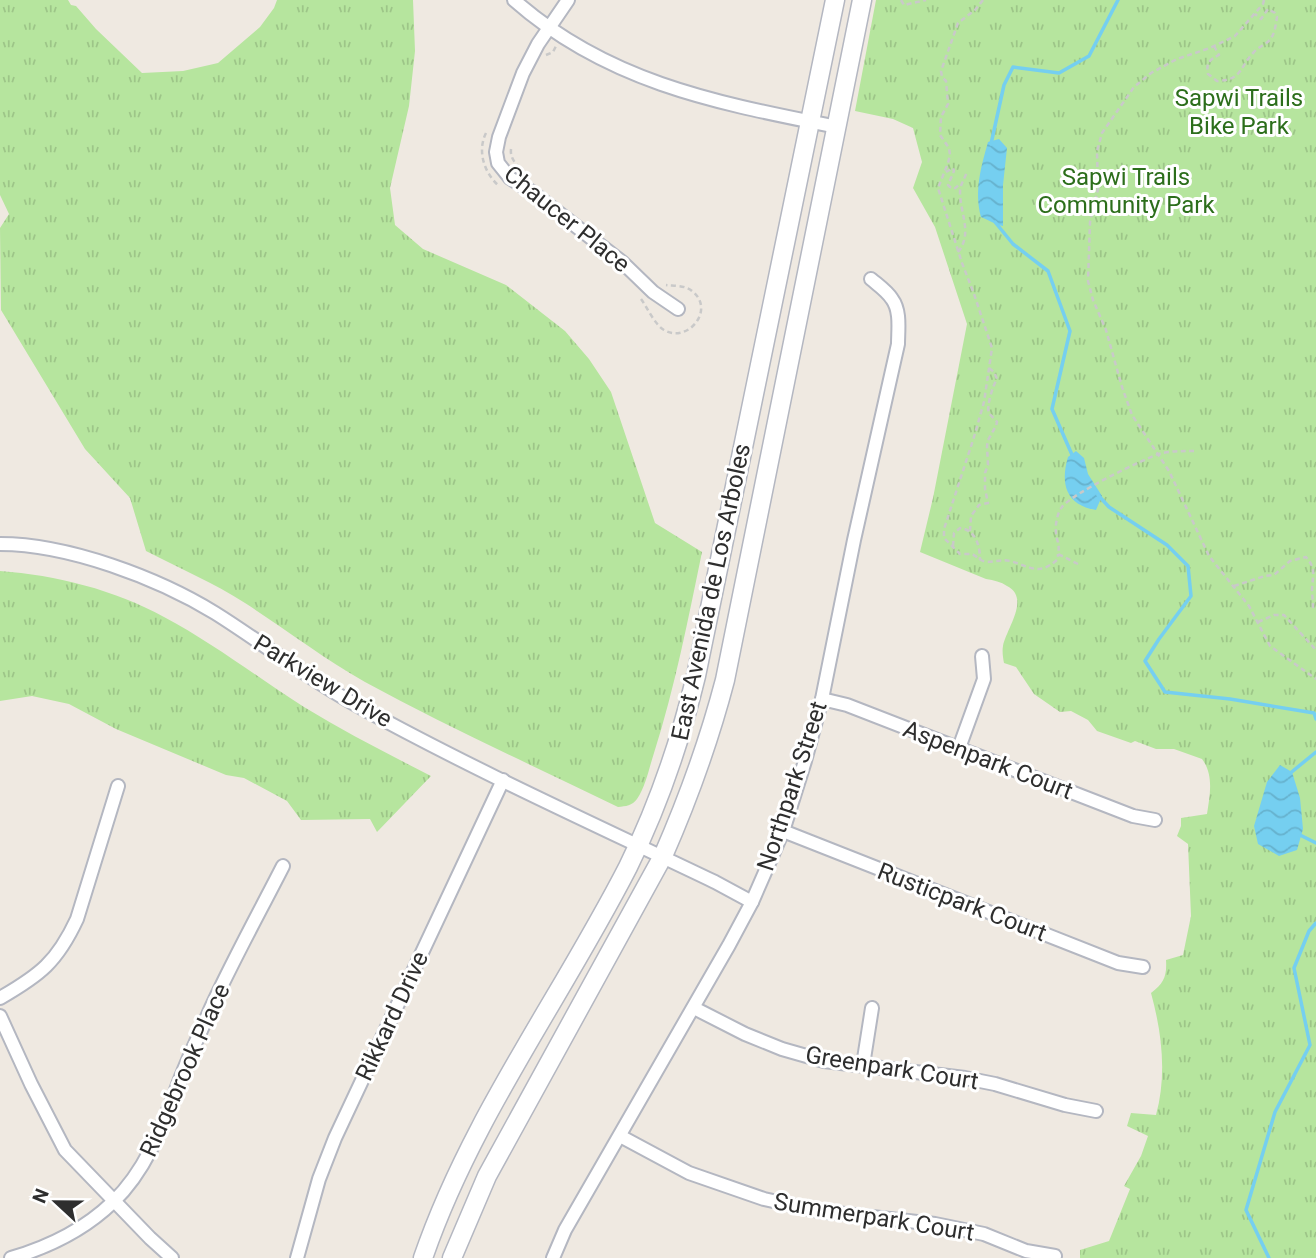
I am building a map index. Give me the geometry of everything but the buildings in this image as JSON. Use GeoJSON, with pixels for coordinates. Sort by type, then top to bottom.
{"type":"FeatureCollection","features":[{"type":"Feature","properties":{"kind":"main road","name":"East Avenida de Los Arboles"},"geometry":{"type":"LineString","coordinates":[[423,1258],[437,1216],[490,1110],[638,845],[675,753],[696,676],[835,0]]}},
{"type":"Feature","properties":{"kind":"main road","name":"East Avenida de Los Arboles"},"geometry":{"type":"LineString","coordinates":[[452,1258],[487,1176],[663,856],[704,753],[725,680],[862,0]]}},
{"type":"Feature","properties":{"kind":"street"},"geometry":{"type":"LineString","coordinates":[[514,0],[537,21],[602,61],[669,88],[730,105],[837,127]]}},
{"type":"Feature","properties":{"kind":"street","name":"Chaucer Place"},"geometry":{"type":"LineString","coordinates":[[568,0],[538,44],[513,97],[499,137],[496,152],[498,163],[510,178],[531,191],[622,262],[653,292],[678,309]]}},
{"type":"Feature","properties":{"kind":"street","name":"Northpark Street"},"geometry":{"type":"LineString","coordinates":[[553,1258],[565,1230],[694,1008],[752,902],[783,831],[822,699],[898,344],[896,306],[892,298],[871,279]]}},
{"type":"Feature","properties":{"kind":"street","name":"Parkview Drive"},"geometry":{"type":"LineString","coordinates":[[0,544],[56,551],[103,563],[189,598],[355,705],[752,902]]}},
{"type":"Feature","properties":{"kind":"street"},"geometry":{"type":"LineString","coordinates":[[959,748],[984,679],[982,656]]}},
{"type":"Feature","properties":{"kind":"street","name":"Aspenpark Court"},"geometry":{"type":"LineString","coordinates":[[822,699],[846,705],[1133,816],[1155,820]]}},
{"type":"Feature","properties":{"kind":"street","name":"Rikkard Drive"},"geometry":{"type":"LineString","coordinates":[[297,1258],[319,1179],[335,1138],[503,780]]}},
{"type":"Feature","properties":{"kind":"street"},"geometry":{"type":"LineString","coordinates":[[0,998],[39,974],[68,940],[118,786]]}},
{"type":"Feature","properties":{"kind":"street","name":"Rusticpark Court"},"geometry":{"type":"LineString","coordinates":[[783,831],[1118,963],[1143,967]]}},
{"type":"Feature","properties":{"kind":"street","name":"Ridgebrook Place"},"geometry":{"type":"LineString","coordinates":[[11,1258],[36,1251],[78,1230],[114,1202],[136,1175],[164,1122],[212,1006],[284,866]]}},
{"type":"Feature","properties":{"kind":"street","name":"Greenpark Court"},"geometry":{"type":"LineString","coordinates":[[694,1008],[745,1034],[782,1049],[824,1061],[975,1080],[1096,1111]]}},
{"type":"Feature","properties":{"kind":"street"},"geometry":{"type":"LineString","coordinates":[[863,1065],[872,1008]]}},
{"type":"Feature","properties":{"kind":"street"},"geometry":{"type":"LineString","coordinates":[[0,1016],[65,1150],[172,1258]]}},
{"type":"Feature","properties":{"kind":"street","name":"Summerpark Court"},"geometry":{"type":"LineString","coordinates":[[620,1136],[689,1173],[764,1199],[818,1211],[935,1224],[984,1234],[1026,1251],[1055,1256]]}},
{"type":"Feature","properties":{"kind":"path"},"geometry":{"type":"LineString","coordinates":[[901,0],[904,5],[926,0]]}},
{"type":"Feature","properties":{"kind":"path"},"geometry":{"type":"LineString","coordinates":[[983,0],[958,23],[941,71],[946,81],[948,104],[941,117],[940,135],[949,148],[950,155],[938,188],[992,348],[984,402],[944,529],[944,538],[960,554],[971,554],[989,562],[1010,561],[1032,569],[1041,569],[1052,565],[1058,559],[1060,545],[1055,534],[1057,518],[1061,507],[1073,497],[1158,454],[1194,451]]}},
{"type":"Feature","properties":{"kind":"path"},"geometry":{"type":"LineString","coordinates":[[1264,0],[1235,36],[1177,59],[1151,73],[1134,87],[1102,133],[1097,151],[1098,189],[1090,222],[1088,281],[1132,415],[1169,471],[1209,556],[1249,606],[1270,646],[1316,679]]}},
{"type":"Feature","properties":{"kind":"path"},"geometry":{"type":"LineString","coordinates":[[1214,46],[1219,55],[1208,61],[1208,74],[1217,81],[1234,78],[1254,51],[1273,36],[1277,16],[1275,13],[1268,9],[1261,19],[1255,13]]}},
{"type":"Feature","properties":{"kind":"path"},"geometry":{"type":"LineString","coordinates":[[542,61],[547,54],[553,52],[563,37]]}},
{"type":"Feature","properties":{"kind":"path"},"geometry":{"type":"LineString","coordinates":[[490,126],[483,139],[482,159],[487,173],[503,189]]}},
{"type":"Feature","properties":{"kind":"path"},"geometry":{"type":"LineString","coordinates":[[511,146],[510,154],[524,172]]}},
{"type":"Feature","properties":{"kind":"path"},"geometry":{"type":"LineString","coordinates":[[944,173],[953,168],[948,185],[950,187],[954,188],[963,181]]}},
{"type":"Feature","properties":{"kind":"path"},"geometry":{"type":"LineString","coordinates":[[958,252],[965,238],[966,221],[960,191],[967,171]]}},
{"type":"Feature","properties":{"kind":"path"},"geometry":{"type":"LineString","coordinates":[[640,298],[658,326],[666,332],[684,332],[699,320],[700,300],[692,290],[678,285],[662,284]]}},
{"type":"Feature","properties":{"kind":"path"},"geometry":{"type":"LineString","coordinates":[[970,531],[971,516],[979,505],[988,503],[985,489],[987,443],[997,422],[988,408],[997,379],[995,372],[989,368]]}},
{"type":"Feature","properties":{"kind":"path"},"geometry":{"type":"LineString","coordinates":[[953,547],[954,533],[961,528],[968,529],[975,536],[980,560]]}},
{"type":"Feature","properties":{"kind":"path"},"geometry":{"type":"LineString","coordinates":[[1058,554],[1078,564]]}},
{"type":"Feature","properties":{"kind":"path"},"geometry":{"type":"LineString","coordinates":[[1234,586],[1274,575],[1290,561],[1306,557],[1315,567],[1312,590],[1313,607],[1316,607]]}},
{"type":"Feature","properties":{"kind":"path"},"geometry":{"type":"LineString","coordinates":[[1258,622],[1274,615],[1284,615],[1316,650]]}},
{"type":"Feature","properties":{"kind":"green space"},"geometry":{"type":"Polygon","coordinates":[[[0,0],[68,0],[142,73],[183,71],[218,63],[260,27],[277,0],[413,0],[415,51],[409,106],[390,188],[395,225],[423,249],[506,285],[565,331],[589,359],[611,392],[655,523],[702,552],[668,703],[645,783],[633,803],[618,807],[396,699],[334,663],[233,596],[146,551],[130,498],[85,449],[1,310],[0,228],[9,214],[0,195],[0,0]]]}},
{"type":"Feature","properties":{"kind":"green space","name":"Sapwi Trails Community Park"},"geometry":{"type":"Polygon","coordinates":[[[876,0],[1316,0],[1316,1258],[1080,1258],[1080,1250],[1109,1241],[1130,1189],[1124,1186],[1141,1156],[1148,1136],[1127,1126],[1131,1113],[1156,1115],[1162,1054],[1151,993],[1164,979],[1166,960],[1183,955],[1191,916],[1188,844],[1177,836],[1181,818],[1207,814],[1210,778],[1202,759],[1174,749],[1156,749],[1135,741],[1131,743],[1097,731],[1088,720],[1071,711],[1060,712],[1034,694],[1016,667],[1004,663],[1003,646],[1017,606],[1014,591],[1000,582],[986,579],[920,552],[967,324],[935,227],[913,188],[922,162],[913,128],[893,119],[855,111],[876,0]]]}},
{"type":"Feature","properties":{"kind":"green space"},"geometry":{"type":"Polygon","coordinates":[[[0,571],[85,585],[145,607],[200,638],[319,716],[431,776],[377,832],[370,819],[301,820],[287,801],[244,778],[226,775],[116,729],[69,704],[32,696],[0,701],[0,571]]]}},
{"type":"Feature","properties":{"kind":"water"},"geometry":{"type":"Polygon","coordinates":[[[999,139],[1007,148],[1003,226],[981,217],[978,198],[988,142],[999,139]]]}},
{"type":"Feature","properties":{"kind":"water"},"geometry":{"type":"Polygon","coordinates":[[[1076,451],[1084,458],[1088,474],[1102,496],[1096,510],[1072,498],[1065,484],[1068,457],[1076,451]]]}},
{"type":"Feature","properties":{"kind":"water"},"geometry":{"type":"Polygon","coordinates":[[[1280,765],[1292,772],[1300,798],[1303,829],[1297,850],[1279,856],[1258,844],[1254,826],[1267,782],[1280,765]]]}},
{"type":"Feature","properties":{"kind":"waterway"},"geometry":{"type":"LineString","coordinates":[[991,144],[1004,85],[1013,67],[1059,73],[1089,56],[1118,0]]}},
{"type":"Feature","properties":{"kind":"waterway"},"geometry":{"type":"LineString","coordinates":[[995,222],[1013,244],[1048,271],[1070,331],[1052,409],[1073,457]]}},
{"type":"Feature","properties":{"kind":"waterway"},"geometry":{"type":"LineString","coordinates":[[1098,495],[1109,507],[1167,545],[1188,566],[1191,596],[1145,661],[1165,692],[1230,699],[1314,713],[1316,719]]}},
{"type":"Feature","properties":{"kind":"waterway"},"geometry":{"type":"LineString","coordinates":[[1288,775],[1316,752]]}},
{"type":"Feature","properties":{"kind":"waterway"},"geometry":{"type":"LineString","coordinates":[[1300,835],[1316,843]]}},
{"type":"Feature","properties":{"kind":"waterway"},"geometry":{"type":"LineString","coordinates":[[1269,1258],[1246,1210],[1275,1112],[1310,1045],[1294,968],[1309,931],[1316,923]]}},
{"type":"Feature","properties":{"kind":"park label","name":"Sapwi Trails Bike Park"},"geometry":{"type":"Point","coordinates":[1239,112]}}]}
